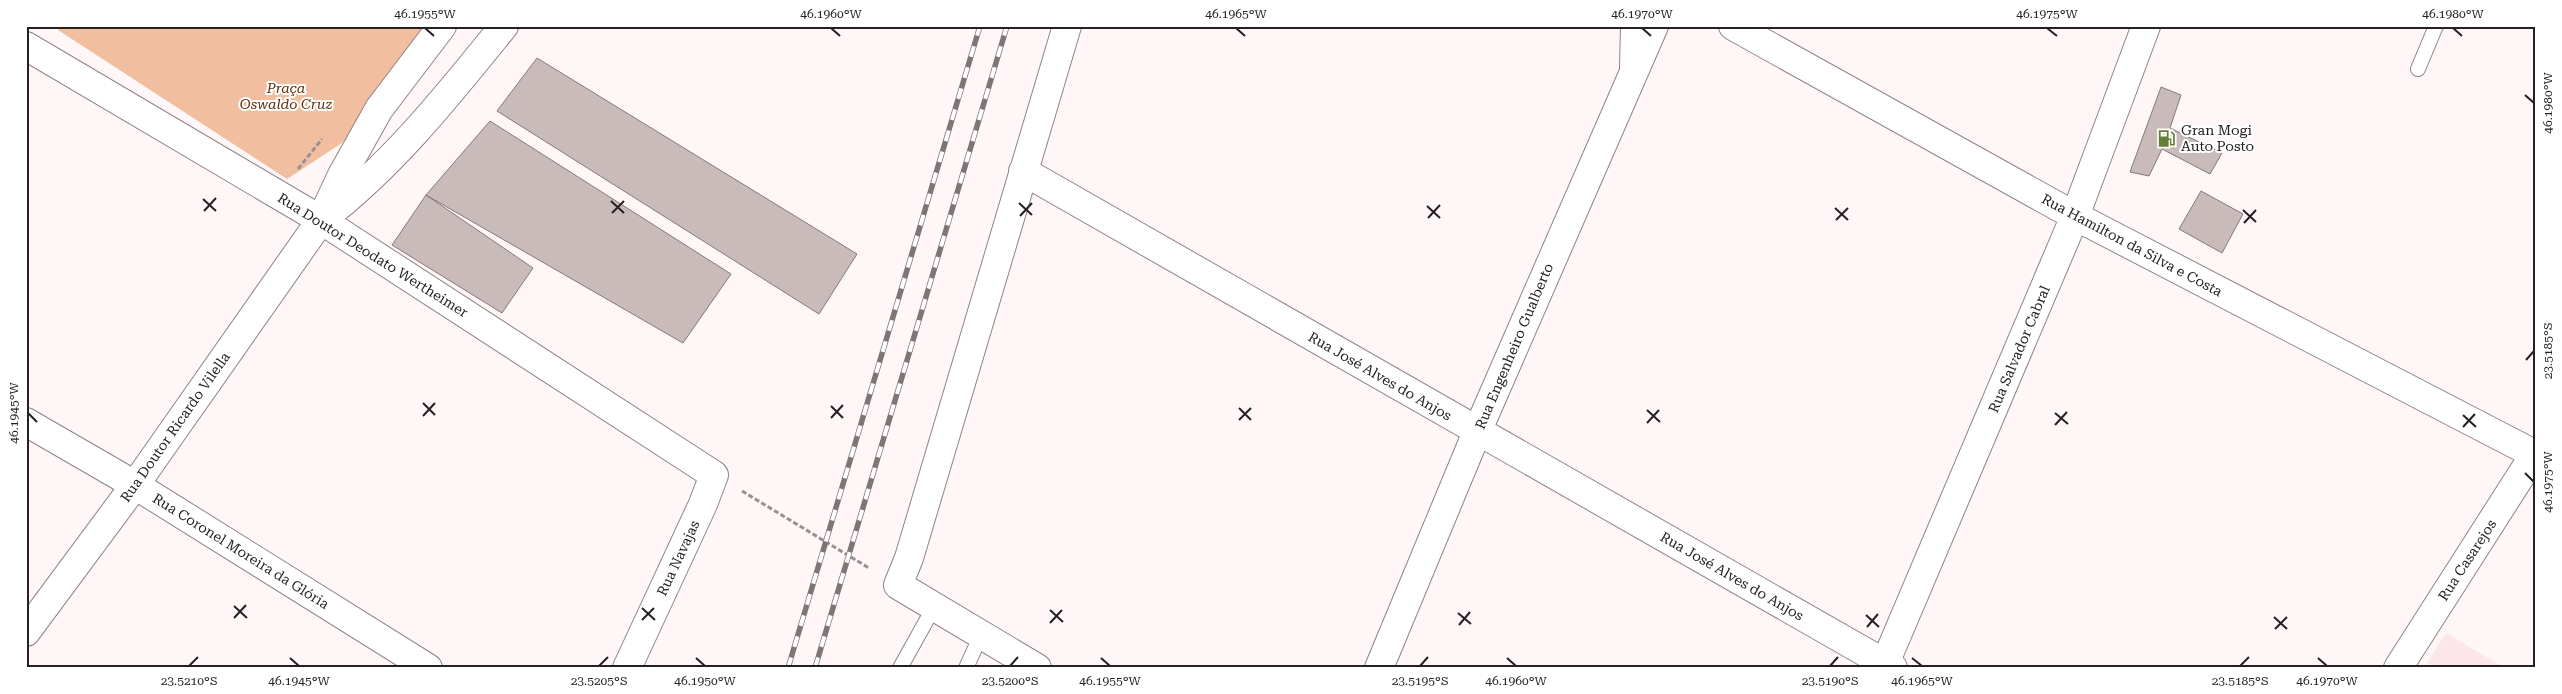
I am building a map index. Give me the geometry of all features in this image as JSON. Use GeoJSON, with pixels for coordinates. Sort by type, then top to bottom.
{"type":"FeatureCollection","features":[{"type":"Feature","properties":{"kind":"street"},"geometry":{"type":"LineString","coordinates":[[321,220],[342,175],[379,108],[442,26]]}},
{"type":"Feature","properties":{"kind":"street"},"geometry":{"type":"LineString","coordinates":[[321,220],[344,203],[396,154],[444,100],[504,26]]}},
{"type":"Feature","properties":{"kind":"street"},"geometry":{"type":"LineString","coordinates":[[1036,668],[898,585],[909,558],[1067,26]]}},
{"type":"Feature","properties":{"kind":"street"},"geometry":{"type":"LineString","coordinates":[[1634,68],[1635,26]]}},
{"type":"Feature","properties":{"kind":"street","name":"Rua Engenheiro Gualberto"},"geometry":{"type":"LineString","coordinates":[[1379,668],[1477,432],[1634,68],[1654,26]]}},
{"type":"Feature","properties":{"kind":"street","name":"Rua Hamilton da Silva e Costa"},"geometry":{"type":"LineString","coordinates":[[1733,26],[2075,216],[2535,454]]}},
{"type":"Feature","properties":{"kind":"street","name":"Rua Salvador Cabral"},"geometry":{"type":"LineString","coordinates":[[1887,666],[2075,216],[2146,26]]}},
{"type":"Feature","properties":{"kind":"street","name":"Rua Doutor Deodato Wertheimer"},"geometry":{"type":"LineString","coordinates":[[26,46],[321,220],[714,475]]}},
{"type":"Feature","properties":{"kind":"street","name":"Rua José Alves do Anjos"},"geometry":{"type":"LineString","coordinates":[[1023,171],[1887,666]]}},
{"type":"Feature","properties":{"kind":"street","name":"Rua Doutor Ricardo Vilella"},"geometry":{"type":"LineString","coordinates":[[26,632],[135,485],[321,220]]}},
{"type":"Feature","properties":{"kind":"street","name":"Rua Coronel Moreira da Glória"},"geometry":{"type":"LineString","coordinates":[[26,422],[135,485],[428,668]]}},
{"type":"Feature","properties":{"kind":"street","name":"Rua Casarejos"},"geometry":{"type":"LineString","coordinates":[[2398,668],[2535,454]]}},
{"type":"Feature","properties":{"kind":"street","name":"Rua Navajas"},"geometry":{"type":"LineString","coordinates":[[627,668],[703,504],[714,475]]}},
{"type":"Feature","properties":{"kind":"lane"},"geometry":{"type":"LineString","coordinates":[[2418,69],[2436,26]]}},
{"type":"Feature","properties":{"kind":"lane"},"geometry":{"type":"LineString","coordinates":[[900,668],[934,607]]}},
{"type":"Feature","properties":{"kind":"lane"},"geometry":{"type":"LineString","coordinates":[[966,668],[981,634]]}},
{"type":"Feature","properties":{"kind":"path"},"geometry":{"type":"LineString","coordinates":[[714,475],[898,585]]}},
{"type":"Feature","properties":{"kind":"shaded area"},"geometry":{"type":"Polygon","coordinates":[[[2446,633],[2505,668],[2424,668],[2446,633]]]}},
{"type":"Feature","properties":{"kind":"green space","name":"Praça Oswaldo Cruz"},"geometry":{"type":"Polygon","coordinates":[[[61,26],[438,26],[342,143],[287,179],[58,30],[61,26]]]}},
{"type":"Feature","properties":{"kind":"building"},"geometry":{"type":"Polygon","coordinates":[[[537,58],[857,254],[819,314],[497,111],[537,58]]]}},
{"type":"Feature","properties":{"kind":"building","name":"Gran Mogi Auto Posto"},"geometry":{"type":"Polygon","coordinates":[[[2161,87],[2181,95],[2170,128],[2222,153],[2210,174],[2162,149],[2149,176],[2130,172],[2161,87]]]}},
{"type":"Feature","properties":{"kind":"building"},"geometry":{"type":"Polygon","coordinates":[[[490,121],[731,274],[683,343],[426,195],[490,121]]]}},
{"type":"Feature","properties":{"kind":"building","name":"Gran Mogi Auto Posto"},"geometry":{"type":"Polygon","coordinates":[[[2201,191],[2243,214],[2222,253],[2179,229],[2201,191]]]}},
{"type":"Feature","properties":{"kind":"building"},"geometry":{"type":"Polygon","coordinates":[[[426,195],[533,268],[502,313],[392,245],[426,195]]]}},
{"type":"Feature","properties":{"kind":"railway"},"geometry":{"type":"LineString","coordinates":[[788,668],[980,26]]}},
{"type":"Feature","properties":{"kind":"railway"},"geometry":{"type":"LineString","coordinates":[[815,668],[1007,26]]}},
{"type":"Feature","properties":{"kind":"place","name":"Gran Mogi Auto Posto"},"geometry":{"type":"Point","coordinates":[2167,138]}}]}
